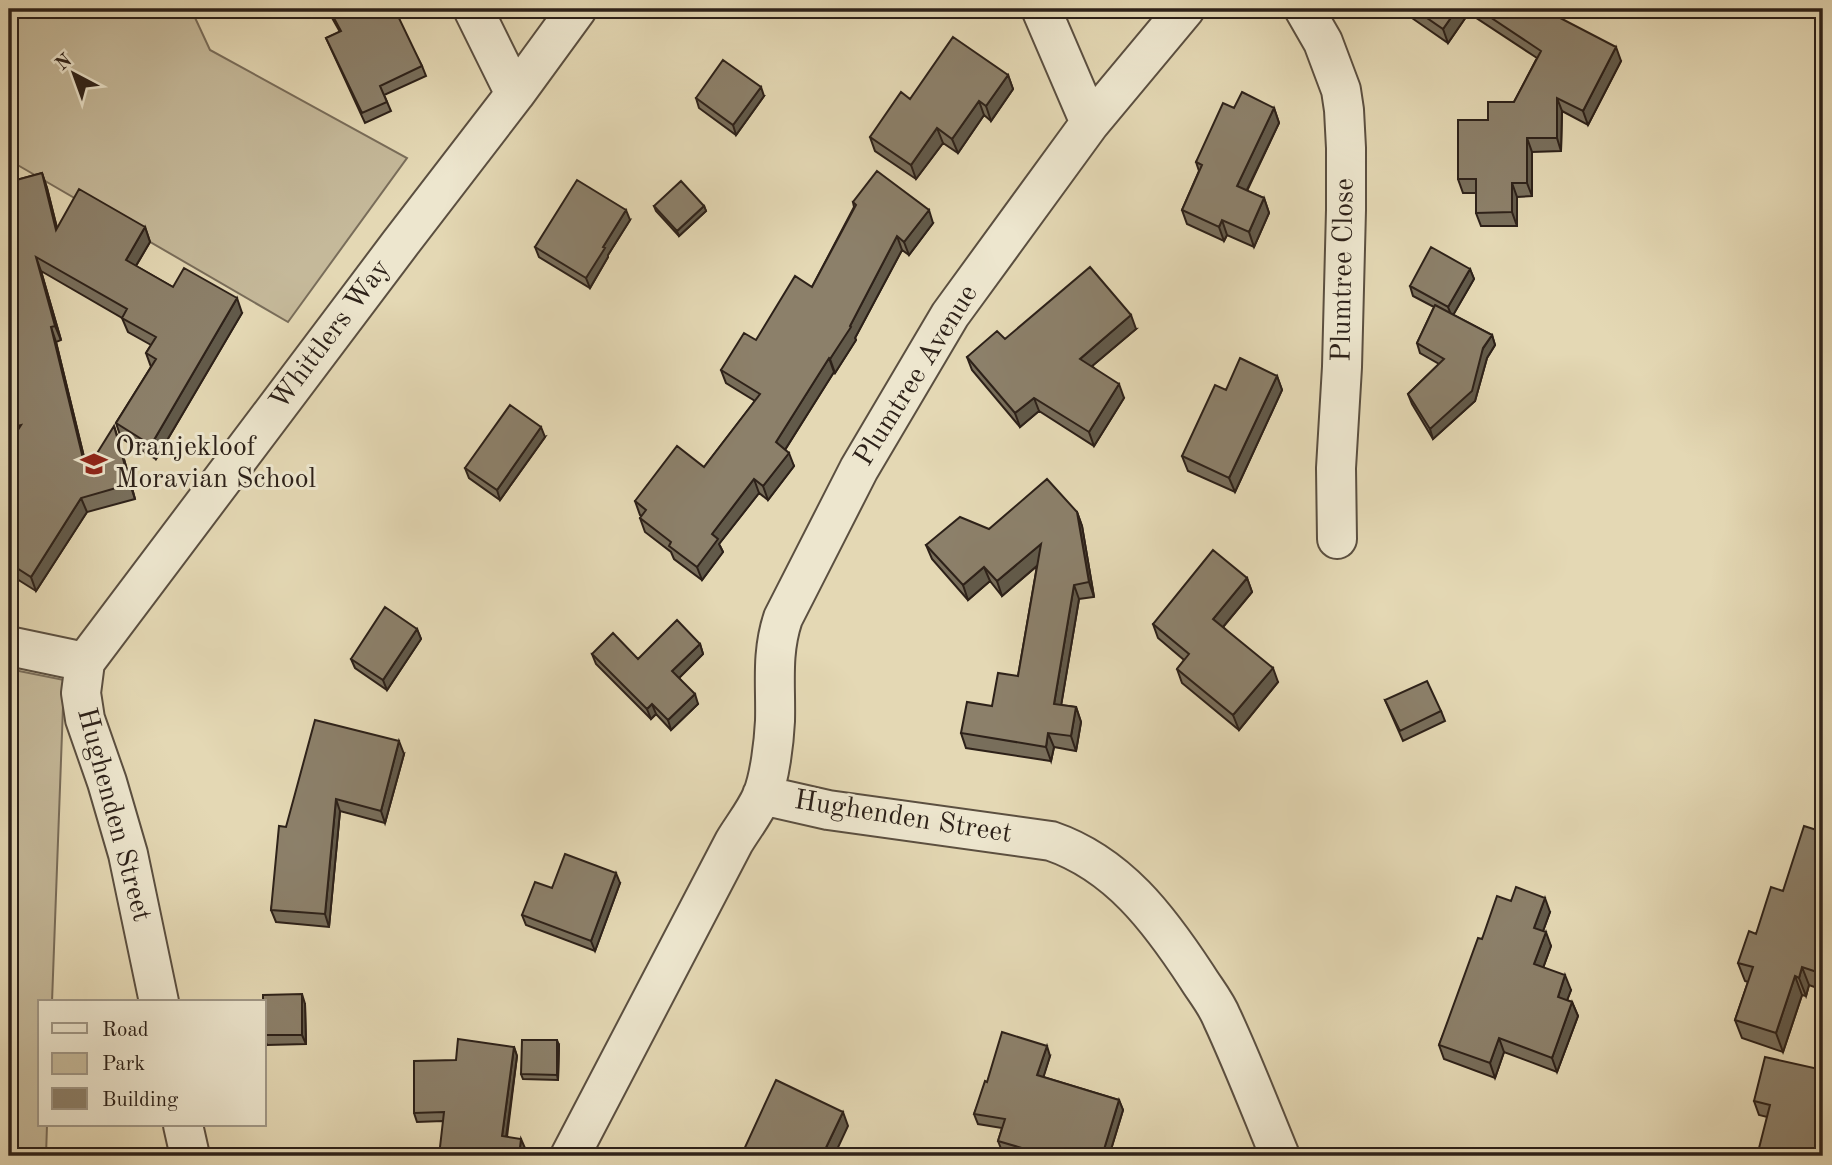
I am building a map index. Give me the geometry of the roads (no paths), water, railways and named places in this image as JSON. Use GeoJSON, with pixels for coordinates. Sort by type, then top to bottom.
{"type":"FeatureCollection","features":[{"type":"Feature","properties":{"kind":"street"},"geometry":{"type":"LineString","coordinates":[[473,9],[515,94]]}},
{"type":"Feature","properties":{"kind":"street","name":"Whittlers Way"},"geometry":{"type":"LineString","coordinates":[[85,662],[577,9]]}},
{"type":"Feature","properties":{"kind":"street"},"geometry":{"type":"LineString","coordinates":[[1041,9],[1090,123]]}},
{"type":"Feature","properties":{"kind":"street","name":"Plumtree Avenue"},"geometry":{"type":"LineString","coordinates":[[762,795],[771,757],[775,722],[777,636],[783,618],[859,469],[950,314],[1090,123],[1185,9]]}},
{"type":"Feature","properties":{"kind":"street","name":"Plumtree Close"},"geometry":{"type":"LineString","coordinates":[[1304,9],[1323,42],[1341,90],[1344,110],[1346,209],[1336,468],[1337,539]]}},
{"type":"Feature","properties":{"kind":"street"},"geometry":{"type":"LineString","coordinates":[[9,646],[85,662]]}},
{"type":"Feature","properties":{"kind":"street","name":"Hughenden Street"},"geometry":{"type":"LineString","coordinates":[[85,662],[81,693],[85,719],[128,854],[159,1000]]}},
{"type":"Feature","properties":{"kind":"street","name":"Hughenden Street"},"geometry":{"type":"LineString","coordinates":[[570,1156],[734,842],[762,795],[828,810],[1051,841],[1069,847],[1096,862],[1114,876],[1161,925],[1221,1015],[1280,1156]]}},
{"type":"Feature","properties":{"kind":"street"},"geometry":{"type":"LineString","coordinates":[[183,1126],[190,1156]]}},
{"type":"Feature","properties":{"kind":"place","name":"Oranjekloof Moravian School"},"geometry":{"type":"Point","coordinates":[94,464]}}]}
